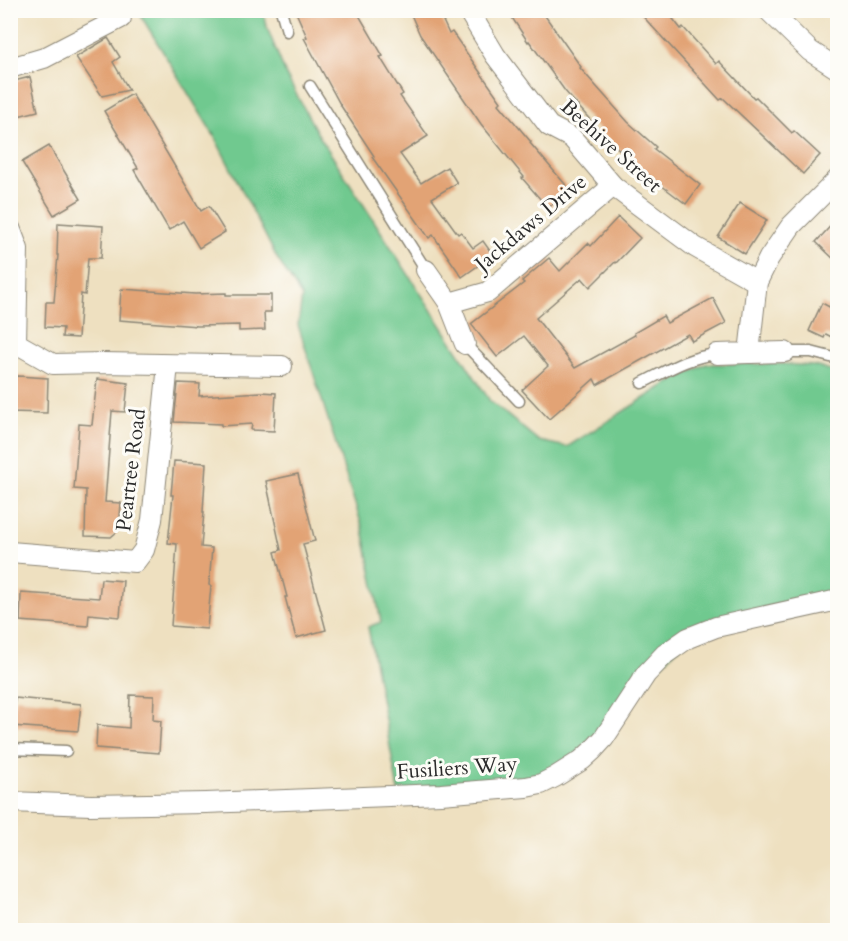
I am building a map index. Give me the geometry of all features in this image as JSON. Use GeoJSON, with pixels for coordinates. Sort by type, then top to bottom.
{"type":"FeatureCollection","features":[{"type":"Feature","properties":{"kind":"street","name":"Beehive Street"},"geometry":{"type":"LineString","coordinates":[[468,10],[495,55],[549,126],[572,138],[613,186],[695,247],[757,282]]}},
{"type":"Feature","properties":{"kind":"street"},"geometry":{"type":"LineString","coordinates":[[768,10],[810,51],[837,69]]}},
{"type":"Feature","properties":{"kind":"street"},"geometry":{"type":"LineString","coordinates":[[10,68],[44,58],[121,18]]}},
{"type":"Feature","properties":{"kind":"street"},"geometry":{"type":"LineString","coordinates":[[749,353],[757,282],[769,258],[791,226],[837,179]]}},
{"type":"Feature","properties":{"kind":"street","name":"Jackdaws Drive"},"geometry":{"type":"LineString","coordinates":[[449,303],[488,292],[613,186]]}},
{"type":"Feature","properties":{"kind":"street"},"geometry":{"type":"LineString","coordinates":[[10,228],[18,249],[13,345],[53,364],[282,366]]}},
{"type":"Feature","properties":{"kind":"street"},"geometry":{"type":"LineString","coordinates":[[426,270],[449,303],[465,344]]}},
{"type":"Feature","properties":{"kind":"street"},"geometry":{"type":"LineString","coordinates":[[717,354],[785,351]]}},
{"type":"Feature","properties":{"kind":"street","name":"Peartree Road"},"geometry":{"type":"LineString","coordinates":[[10,552],[135,562],[144,550],[152,520],[168,364]]}},
{"type":"Feature","properties":{"kind":"street","name":"Fusiliers Way"},"geometry":{"type":"LineString","coordinates":[[10,802],[91,805],[228,802],[441,794],[509,790],[541,784],[569,769],[593,750],[604,738],[646,674],[665,654],[688,638],[716,627],[837,600]]}},
{"type":"Feature","properties":{"kind":"lane"},"geometry":{"type":"LineString","coordinates":[[281,10],[287,31]]}},
{"type":"Feature","properties":{"kind":"lane"},"geometry":{"type":"LineString","coordinates":[[310,86],[426,270]]}},
{"type":"Feature","properties":{"kind":"lane"},"geometry":{"type":"LineString","coordinates":[[465,344],[519,401]]}},
{"type":"Feature","properties":{"kind":"lane"},"geometry":{"type":"LineString","coordinates":[[785,351],[811,352],[837,359]]}},
{"type":"Feature","properties":{"kind":"lane"},"geometry":{"type":"LineString","coordinates":[[642,383],[700,356],[717,354]]}},
{"type":"Feature","properties":{"kind":"lane"},"geometry":{"type":"LineString","coordinates":[[10,749],[66,751]]}},
{"type":"Feature","properties":{"kind":"green space"},"geometry":{"type":"Polygon","coordinates":[[[138,11],[262,11],[286,75],[318,134],[490,401],[539,441],[567,447],[665,385],[706,364],[783,364],[815,366],[837,372],[837,600],[688,638],[555,777],[399,796],[368,627],[381,622],[363,529],[298,325],[302,297],[277,258],[213,134],[138,11]]]}},
{"type":"Feature","properties":{"kind":"building"},"geometry":{"type":"Polygon","coordinates":[[[295,10],[356,10],[383,56],[380,57],[403,94],[400,96],[428,136],[400,154],[421,183],[447,167],[457,183],[432,198],[458,234],[461,232],[473,248],[483,241],[493,255],[462,277],[433,235],[429,238],[372,157],[374,156],[341,106],[304,38],[307,37],[295,10]]]}},
{"type":"Feature","properties":{"kind":"building"},"geometry":{"type":"Polygon","coordinates":[[[409,10],[438,10],[449,34],[452,32],[501,102],[499,104],[570,190],[548,208],[481,124],[420,35],[409,10]]]}},
{"type":"Feature","properties":{"kind":"building"},"geometry":{"type":"Polygon","coordinates":[[[507,10],[541,10],[580,68],[628,122],[656,147],[654,149],[700,185],[686,204],[606,138],[565,91],[507,10]]]}},
{"type":"Feature","properties":{"kind":"building"},"geometry":{"type":"Polygon","coordinates":[[[637,10],[666,10],[681,29],[683,27],[716,64],[719,61],[754,98],[756,97],[792,133],[794,131],[820,155],[803,174],[723,98],[720,100],[637,10]]]}},
{"type":"Feature","properties":{"kind":"building"},"geometry":{"type":"Polygon","coordinates":[[[108,38],[120,57],[113,62],[129,90],[102,96],[76,57],[108,38]]]}},
{"type":"Feature","properties":{"kind":"building"},"geometry":{"type":"Polygon","coordinates":[[[30,77],[38,111],[10,118],[10,82],[30,77]]]}},
{"type":"Feature","properties":{"kind":"building"},"geometry":{"type":"Polygon","coordinates":[[[132,94],[201,211],[209,206],[225,232],[199,248],[183,221],[169,230],[134,170],[138,168],[104,111],[132,94]]]}},
{"type":"Feature","properties":{"kind":"building"},"geometry":{"type":"Polygon","coordinates":[[[49,146],[81,199],[54,215],[22,162],[49,146]]]}},
{"type":"Feature","properties":{"kind":"building"},"geometry":{"type":"Polygon","coordinates":[[[740,203],[767,220],[745,254],[718,237],[740,203]]]}},
{"type":"Feature","properties":{"kind":"building"},"geometry":{"type":"Polygon","coordinates":[[[618,217],[640,238],[590,287],[582,278],[536,318],[575,368],[635,335],[634,333],[663,316],[667,323],[713,298],[726,323],[692,341],[688,334],[597,385],[594,379],[549,419],[522,390],[548,366],[524,336],[497,357],[471,324],[524,283],[522,281],[549,258],[560,271],[588,243],[591,246],[618,217]]]}},
{"type":"Feature","properties":{"kind":"building"},"geometry":{"type":"Polygon","coordinates":[[[837,219],[837,262],[816,242],[837,219]]]}},
{"type":"Feature","properties":{"kind":"building"},"geometry":{"type":"Polygon","coordinates":[[[58,223],[103,226],[101,258],[88,258],[85,295],[81,294],[78,338],[62,337],[63,328],[45,327],[46,302],[54,302],[58,223]]]}},
{"type":"Feature","properties":{"kind":"building"},"geometry":{"type":"Polygon","coordinates":[[[121,289],[195,294],[271,295],[271,312],[264,312],[265,330],[239,331],[239,325],[198,326],[119,320],[121,289]]]}},
{"type":"Feature","properties":{"kind":"building"},"geometry":{"type":"Polygon","coordinates":[[[822,303],[837,311],[837,340],[826,334],[824,338],[809,331],[822,303]]]}},
{"type":"Feature","properties":{"kind":"building"},"geometry":{"type":"Polygon","coordinates":[[[10,377],[48,378],[47,413],[10,412],[10,377]]]}},
{"type":"Feature","properties":{"kind":"building"},"geometry":{"type":"Polygon","coordinates":[[[97,379],[128,383],[125,412],[112,411],[105,502],[121,503],[119,530],[111,537],[85,536],[86,490],[74,489],[79,424],[92,425],[97,379]]]}},
{"type":"Feature","properties":{"kind":"building"},"geometry":{"type":"Polygon","coordinates":[[[178,383],[200,384],[199,396],[276,393],[274,431],[251,430],[252,424],[221,426],[221,424],[174,422],[178,383]]]}},
{"type":"Feature","properties":{"kind":"building"},"geometry":{"type":"Polygon","coordinates":[[[174,461],[206,463],[201,547],[212,548],[207,629],[171,626],[177,544],[168,543],[174,461]]]}},
{"type":"Feature","properties":{"kind":"building"},"geometry":{"type":"Polygon","coordinates":[[[298,474],[315,541],[303,544],[326,630],[296,638],[275,552],[281,550],[266,481],[298,474]]]}},
{"type":"Feature","properties":{"kind":"building"},"geometry":{"type":"Polygon","coordinates":[[[101,579],[123,581],[120,617],[89,614],[88,626],[20,621],[21,593],[99,598],[101,579]]]}},
{"type":"Feature","properties":{"kind":"building"},"geometry":{"type":"Polygon","coordinates":[[[130,695],[154,696],[153,720],[161,721],[159,753],[96,748],[97,725],[129,728],[130,695]]]}},
{"type":"Feature","properties":{"kind":"building"},"geometry":{"type":"Polygon","coordinates":[[[15,698],[81,704],[78,731],[12,726],[15,698]]]}}]}
